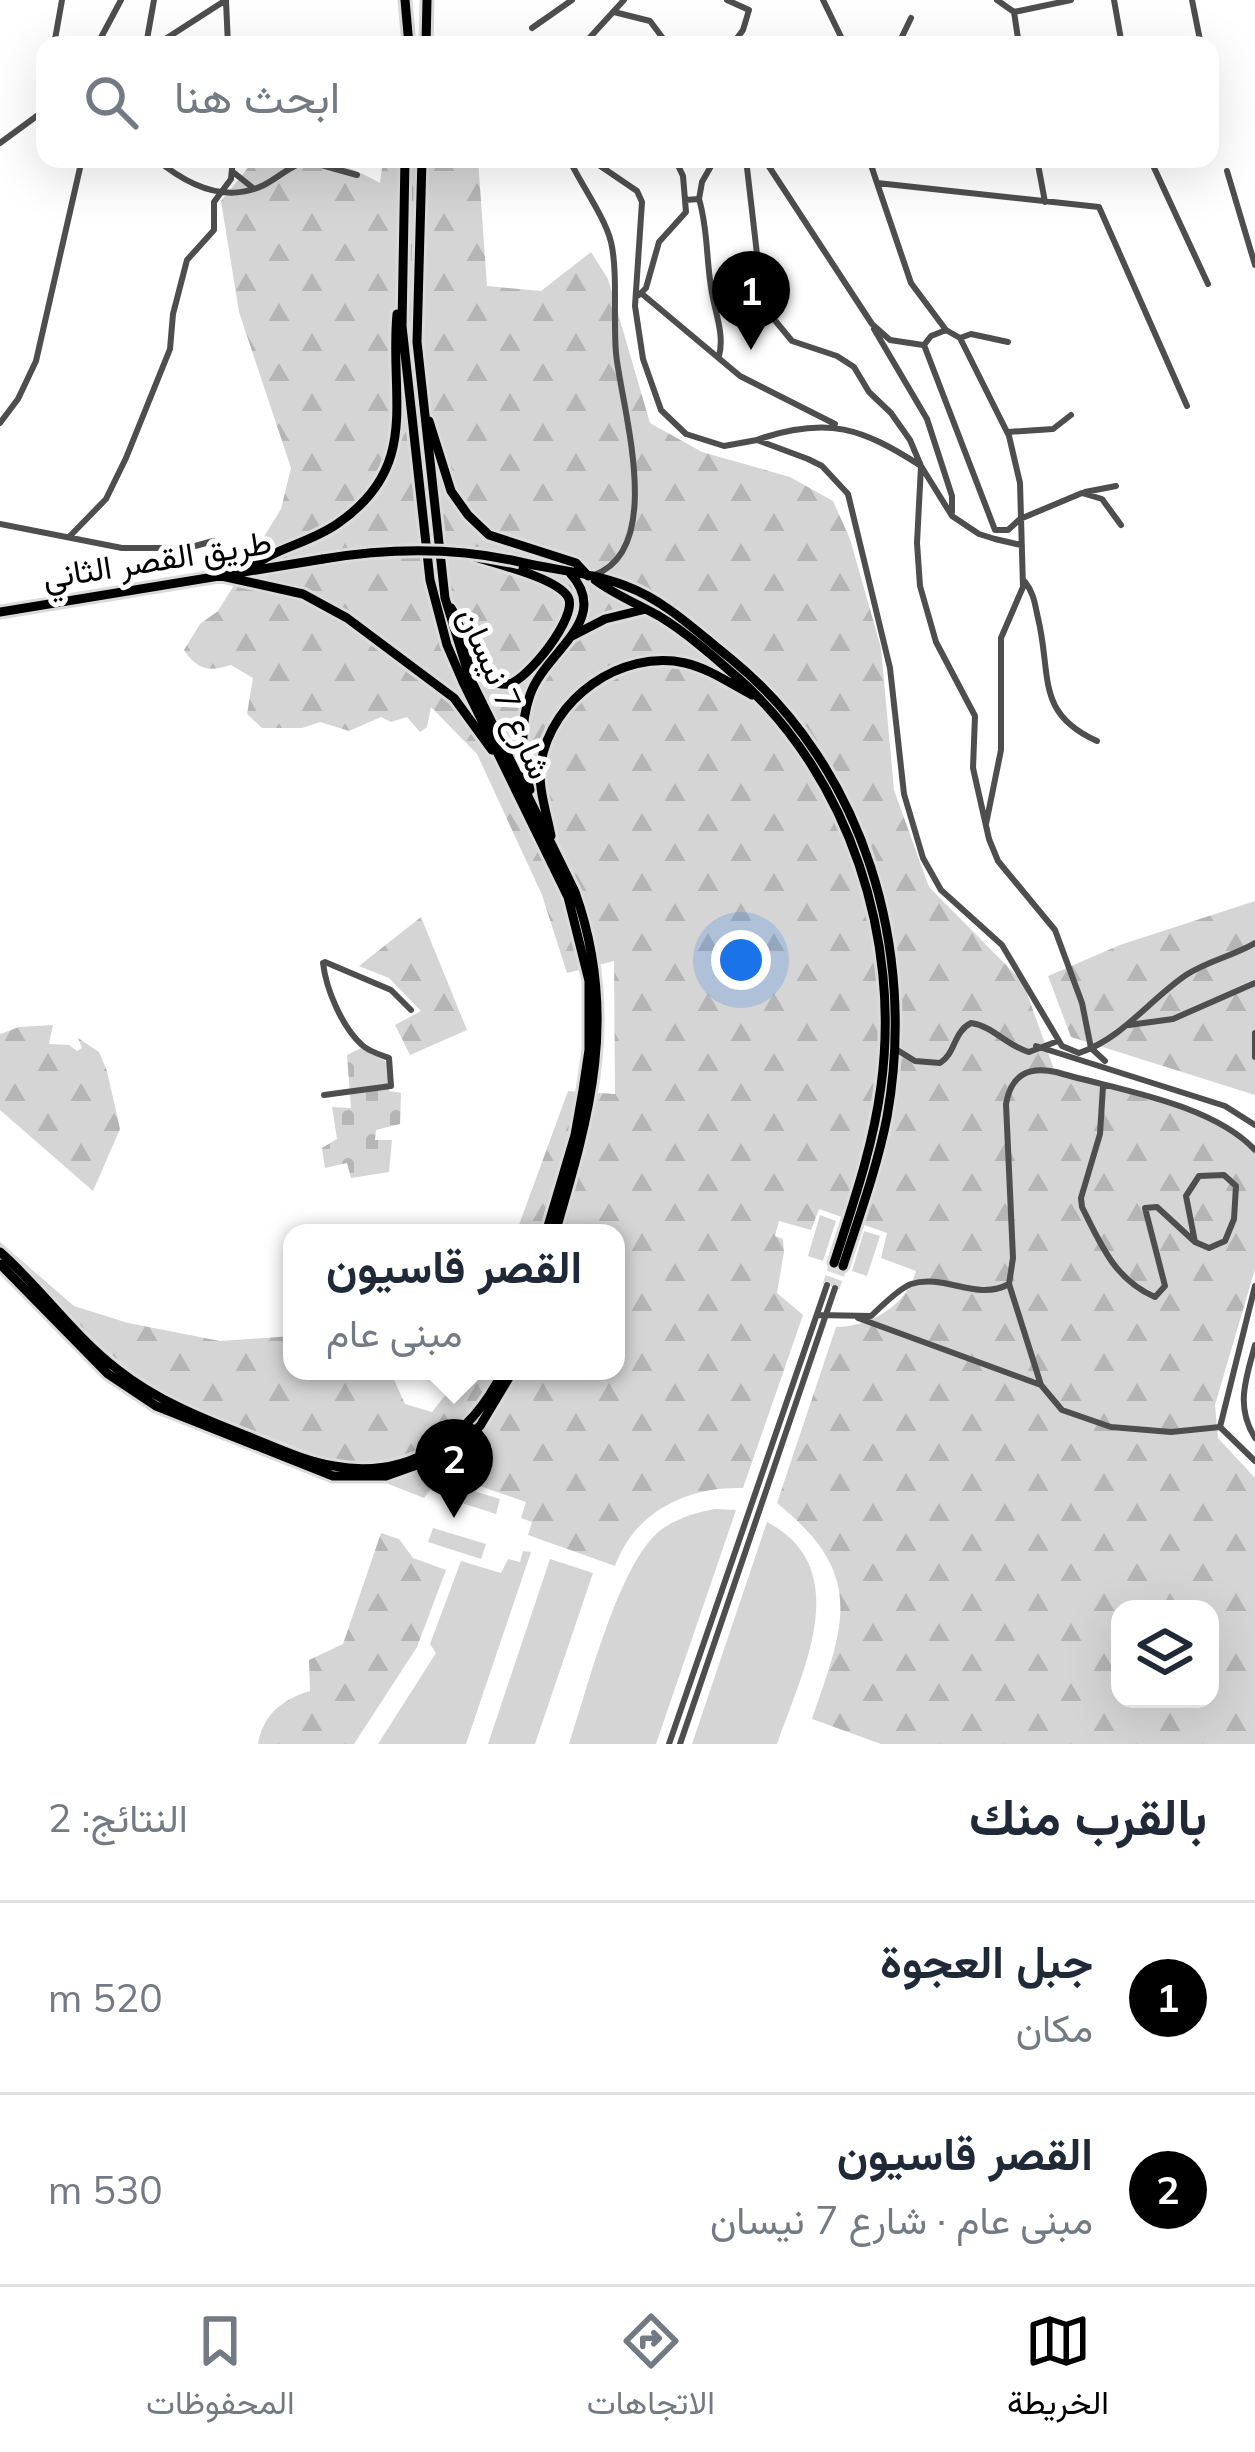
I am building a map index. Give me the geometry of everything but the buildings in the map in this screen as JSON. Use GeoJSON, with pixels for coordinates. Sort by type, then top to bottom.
{"type":"FeatureCollection","features":[{"type":"Feature","properties":{"kind":"main road"},"geometry":{"type":"LineString","coordinates":[[405,0],[408,36]]}},
{"type":"Feature","properties":{"kind":"main road"},"geometry":{"type":"LineString","coordinates":[[426,36],[427,0]]}},
{"type":"Feature","properties":{"kind":"main road","name":"شارع 7 نيسان"},"geometry":{"type":"LineString","coordinates":[[405,168],[402,326],[430,580],[447,645],[568,897],[589,981],[589,1050],[583,1090],[575,1135],[548,1224]]}},
{"type":"Feature","properties":{"kind":"main road","name":"شارع 7 نيسان"},"geometry":{"type":"LineString","coordinates":[[422,168],[417,342],[445,598],[469,676],[554,848],[587,927],[600,1006],[584,1137],[558,1224]]}},
{"type":"Feature","properties":{"kind":"main road"},"geometry":{"type":"LineString","coordinates":[[247,571],[263,557],[334,526],[367,500],[386,469],[400,405],[395,337],[401,273]]}},
{"type":"Feature","properties":{"kind":"main road"},"geometry":{"type":"LineString","coordinates":[[424,408],[441,467],[468,515],[489,535],[576,563],[589,576],[689,636],[760,699],[815,772],[839,815],[864,875],[878,931],[886,1025],[869,1150],[838,1264],[879,1152],[894,1048],[894,974],[884,906],[847,808],[820,759],[756,682],[668,608],[631,588],[589,576],[517,566]]}},
{"type":"Feature","properties":{"kind":"main road","name":"طريق القصر الثاني"},"geometry":{"type":"LineString","coordinates":[[0,612],[359,554],[454,550],[517,566]]}},
{"type":"Feature","properties":{"kind":"main road"},"geometry":{"type":"LineString","coordinates":[[445,598],[478,667],[493,681],[514,683],[564,628],[572,605],[566,592],[517,566]]}},
{"type":"Feature","properties":{"kind":"main road"},"geometry":{"type":"LineString","coordinates":[[533,807],[523,762],[525,715],[541,672],[586,608],[586,596],[570,574]]}},
{"type":"Feature","properties":{"kind":"main road"},"geometry":{"type":"LineString","coordinates":[[218,575],[303,594],[347,618],[454,698],[503,760]]}},
{"type":"Feature","properties":{"kind":"main road"},"geometry":{"type":"LineString","coordinates":[[568,639],[605,620],[646,609]]}},
{"type":"Feature","properties":{"kind":"main road"},"geometry":{"type":"LineString","coordinates":[[554,848],[541,761],[560,717],[586,686],[621,670],[669,660],[691,664],[760,699]]}},
{"type":"Feature","properties":{"kind":"main road"},"geometry":{"type":"LineString","coordinates":[[0,1252],[114,1367],[160,1399],[307,1460],[385,1468],[437,1449],[473,1420],[497,1380]]}},
{"type":"Feature","properties":{"kind":"main road"},"geometry":{"type":"LineString","coordinates":[[0,1264],[108,1374],[156,1406],[333,1476],[386,1476],[411,1471],[442,1456],[480,1426],[508,1380]]}},
{"type":"Feature","properties":{"kind":"street"},"geometry":{"type":"LineString","coordinates":[[56,36],[62,0]]}},
{"type":"Feature","properties":{"kind":"street"},"geometry":{"type":"LineString","coordinates":[[102,36],[121,0]]}},
{"type":"Feature","properties":{"kind":"street"},"geometry":{"type":"LineString","coordinates":[[148,36],[154,0]]}},
{"type":"Feature","properties":{"kind":"street"},"geometry":{"type":"LineString","coordinates":[[170,36],[226,0]]}},
{"type":"Feature","properties":{"kind":"street"},"geometry":{"type":"LineString","coordinates":[[226,0],[228,36]]}},
{"type":"Feature","properties":{"kind":"street"},"geometry":{"type":"LineString","coordinates":[[532,28],[572,0]]}},
{"type":"Feature","properties":{"kind":"street"},"geometry":{"type":"LineString","coordinates":[[591,36],[625,0]]}},
{"type":"Feature","properties":{"kind":"street"},"geometry":{"type":"LineString","coordinates":[[727,0],[749,10],[739,36]]}},
{"type":"Feature","properties":{"kind":"street"},"geometry":{"type":"LineString","coordinates":[[824,0],[841,36]]}},
{"type":"Feature","properties":{"kind":"street"},"geometry":{"type":"LineString","coordinates":[[997,0],[1014,12],[1072,0]]}},
{"type":"Feature","properties":{"kind":"street"},"geometry":{"type":"LineString","coordinates":[[1114,0],[1120,36]]}},
{"type":"Feature","properties":{"kind":"street"},"geometry":{"type":"LineString","coordinates":[[1192,0],[1199,36]]}},
{"type":"Feature","properties":{"kind":"street"},"geometry":{"type":"LineString","coordinates":[[614,12],[650,20],[662,36]]}},
{"type":"Feature","properties":{"kind":"street"},"geometry":{"type":"LineString","coordinates":[[1014,12],[1017,36]]}},
{"type":"Feature","properties":{"kind":"street"},"geometry":{"type":"LineString","coordinates":[[902,36],[911,18]]}},
{"type":"Feature","properties":{"kind":"street"},"geometry":{"type":"LineString","coordinates":[[0,143],[36,117]]}},
{"type":"Feature","properties":{"kind":"street"},"geometry":{"type":"LineString","coordinates":[[0,423],[36,362],[80,168]]}},
{"type":"Feature","properties":{"kind":"street"},"geometry":{"type":"LineString","coordinates":[[169,168],[191,183],[219,192],[254,189],[291,168]]}},
{"type":"Feature","properties":{"kind":"street"},"geometry":{"type":"LineString","coordinates":[[70,536],[106,499],[156,392],[188,260],[213,233],[214,202],[229,183],[233,168]]}},
{"type":"Feature","properties":{"kind":"street"},"geometry":{"type":"LineString","coordinates":[[335,168],[357,175]]}},
{"type":"Feature","properties":{"kind":"street"},"geometry":{"type":"LineString","coordinates":[[574,168],[611,241],[616,354],[632,432],[636,487],[619,557],[611,569],[589,576]]}},
{"type":"Feature","properties":{"kind":"street"},"geometry":{"type":"LineString","coordinates":[[603,168],[637,191],[641,202],[638,295],[644,359],[661,410],[686,434],[724,446],[838,425]]}},
{"type":"Feature","properties":{"kind":"street"},"geometry":{"type":"LineString","coordinates":[[638,295],[646,288],[659,242],[686,212],[679,168]]}},
{"type":"Feature","properties":{"kind":"street"},"geometry":{"type":"LineString","coordinates":[[710,168],[699,199],[708,228],[710,284],[722,344],[718,356]]}},
{"type":"Feature","properties":{"kind":"street"},"geometry":{"type":"LineString","coordinates":[[747,168],[754,257],[764,306],[792,340],[854,367],[910,440],[952,516],[979,534],[1021,545]]}},
{"type":"Feature","properties":{"kind":"street"},"geometry":{"type":"LineString","coordinates":[[770,168],[872,324],[927,419],[952,496],[952,516]]}},
{"type":"Feature","properties":{"kind":"street"},"geometry":{"type":"LineString","coordinates":[[872,168],[910,283],[946,331],[959,338],[1008,432],[1020,483],[1023,587],[1001,638],[1000,760],[986,824]]}},
{"type":"Feature","properties":{"kind":"street"},"geometry":{"type":"LineString","coordinates":[[1039,168],[1046,202]]}},
{"type":"Feature","properties":{"kind":"street"},"geometry":{"type":"LineString","coordinates":[[1154,168],[1208,284]]}},
{"type":"Feature","properties":{"kind":"street"},"geometry":{"type":"LineString","coordinates":[[1227,171],[1255,265]]}},
{"type":"Feature","properties":{"kind":"street"},"geometry":{"type":"LineString","coordinates":[[233,172],[254,189]]}},
{"type":"Feature","properties":{"kind":"street"},"geometry":{"type":"LineString","coordinates":[[877,183],[1100,207],[1187,406]]}},
{"type":"Feature","properties":{"kind":"street"},"geometry":{"type":"LineString","coordinates":[[685,200],[699,199]]}},
{"type":"Feature","properties":{"kind":"street"},"geometry":{"type":"LineString","coordinates":[[638,295],[740,376],[883,443],[921,466]]}},
{"type":"Feature","properties":{"kind":"street"},"geometry":{"type":"LineString","coordinates":[[872,324],[890,340],[924,345]]}},
{"type":"Feature","properties":{"kind":"street"},"geometry":{"type":"LineString","coordinates":[[924,345],[931,336],[946,331]]}},
{"type":"Feature","properties":{"kind":"street"},"geometry":{"type":"LineString","coordinates":[[959,338],[971,334],[1008,341]]}},
{"type":"Feature","properties":{"kind":"street"},"geometry":{"type":"LineString","coordinates":[[924,345],[995,535]]}},
{"type":"Feature","properties":{"kind":"street"},"geometry":{"type":"LineString","coordinates":[[1008,432],[1053,429],[1071,415]]}},
{"type":"Feature","properties":{"kind":"street"},"geometry":{"type":"LineString","coordinates":[[757,440],[822,466],[848,494],[885,643],[901,777],[923,858],[940,890],[1002,946],[1058,1041],[1079,1053],[1091,1048],[1128,1025],[1156,996],[1186,975],[1255,944]]}},
{"type":"Feature","properties":{"kind":"street"},"geometry":{"type":"LineString","coordinates":[[921,466],[920,586],[936,642],[975,716],[973,768],[986,824],[998,861],[1049,920],[1061,942],[1091,1048],[1106,1061]]}},
{"type":"Feature","properties":{"kind":"street"},"geometry":{"type":"LineString","coordinates":[[995,535],[1009,530],[1020,518],[1082,493],[1115,486]]}},
{"type":"Feature","properties":{"kind":"street"},"geometry":{"type":"LineString","coordinates":[[1082,493],[1102,500],[1121,524]]}},
{"type":"Feature","properties":{"kind":"street"},"geometry":{"type":"LineString","coordinates":[[0,524],[142,549],[188,548],[213,541],[229,558]]}},
{"type":"Feature","properties":{"kind":"street"},"geometry":{"type":"LineString","coordinates":[[1022,579],[1031,590],[1036,611],[1052,707],[1072,730],[1097,741]]}},
{"type":"Feature","properties":{"kind":"street"},"geometry":{"type":"LineString","coordinates":[[324,1095],[392,1086],[392,1070],[389,1058],[363,1046],[341,1013],[326,981],[324,963],[392,990],[411,1010]]}},
{"type":"Feature","properties":{"kind":"street"},"geometry":{"type":"LineString","coordinates":[[1128,1025],[1173,1019],[1255,983]]}},
{"type":"Feature","properties":{"kind":"street"},"geometry":{"type":"LineString","coordinates":[[894,1048],[915,1061],[940,1064],[962,1028],[971,1023],[1029,1052],[1058,1041]]}},
{"type":"Feature","properties":{"kind":"street"},"geometry":{"type":"LineString","coordinates":[[1255,1033],[1255,1057]]}},
{"type":"Feature","properties":{"kind":"street"},"geometry":{"type":"LineString","coordinates":[[1036,1046],[1225,1106],[1255,1125]]}},
{"type":"Feature","properties":{"kind":"street"},"geometry":{"type":"LineString","coordinates":[[1255,1150],[1222,1123],[1037,1069],[1019,1075],[1006,1105],[1013,1258],[1009,1284],[1041,1385],[1062,1410],[1111,1427],[1171,1432],[1220,1427],[1255,1461]]}},
{"type":"Feature","properties":{"kind":"street"},"geometry":{"type":"LineString","coordinates":[[1103,1086],[1100,1133],[1081,1198],[1112,1266],[1134,1288],[1155,1297],[1165,1286],[1145,1208],[1157,1208],[1195,1242],[1209,1248],[1225,1241],[1234,1219],[1236,1186],[1224,1175],[1199,1176],[1186,1196],[1195,1242]]}},
{"type":"Feature","properties":{"kind":"street"},"geometry":{"type":"LineString","coordinates":[[821,1315],[871,1316],[907,1285],[937,1281],[988,1291],[1009,1284]]}},
{"type":"Feature","properties":{"kind":"street"},"geometry":{"type":"LineString","coordinates":[[669,1744],[831,1286]]}},
{"type":"Feature","properties":{"kind":"street"},"geometry":{"type":"LineString","coordinates":[[1220,1427],[1255,1286]]}},
{"type":"Feature","properties":{"kind":"street"},"geometry":{"type":"LineString","coordinates":[[680,1744],[821,1315]]}},
{"type":"Feature","properties":{"kind":"street"},"geometry":{"type":"LineString","coordinates":[[857,1318],[1041,1385]]}},
{"type":"Feature","properties":{"kind":"street"},"geometry":{"type":"LineString","coordinates":[[1255,1345],[1242,1403],[1255,1438]]}},
{"type":"Feature","properties":{"kind":"green space"},"geometry":{"type":"Polygon","coordinates":[[[248,168],[346,168],[380,183],[382,168],[479,168],[487,286],[541,291],[591,252],[608,279],[650,423],[702,452],[790,477],[833,501],[850,539],[881,648],[894,790],[929,887],[1023,982],[1055,1072],[1215,1119],[1255,1149],[1255,1269],[1215,1405],[1218,1438],[1255,1478],[1255,1744],[881,1744],[812,1719],[833,1655],[840,1602],[825,1554],[777,1503],[836,1327],[862,1323],[885,1312],[904,1294],[916,1271],[881,1258],[887,1233],[819,1209],[811,1230],[779,1221],[775,1236],[783,1239],[784,1252],[777,1293],[803,1315],[743,1488],[703,1492],[666,1506],[636,1530],[615,1566],[528,1535],[532,1522],[521,1518],[526,1502],[443,1473],[424,1498],[158,1393],[73,1323],[0,1253],[0,1242],[74,1306],[128,1323],[220,1341],[283,1337],[283,1380],[394,1380],[405,1404],[432,1412],[453,1380],[625,1380],[625,1224],[519,1224],[568,1091],[615,1094],[614,961],[567,973],[542,895],[477,754],[431,707],[427,727],[420,732],[407,717],[391,722],[381,717],[349,731],[320,722],[302,728],[262,728],[247,714],[253,678],[231,665],[204,668],[184,650],[200,624],[218,611],[281,509],[291,468],[239,312],[221,201],[248,168]]]}},
{"type":"Feature","properties":{"kind":"green space"},"geometry":{"type":"Polygon","coordinates":[[[1255,901],[1255,1095],[1071,1037],[1048,976],[1120,945],[1255,901]]]}},
{"type":"Feature","properties":{"kind":"green space"},"geometry":{"type":"Polygon","coordinates":[[[421,917],[467,1030],[410,1055],[395,1025],[421,1011],[389,978],[359,966],[421,917]]]}},
{"type":"Feature","properties":{"kind":"green space"},"geometry":{"type":"Polygon","coordinates":[[[53,1025],[49,1044],[69,1045],[77,1051],[82,1048],[78,1038],[99,1052],[107,1071],[120,1129],[93,1191],[0,1110],[0,1034],[19,1027],[53,1025]]]}},
{"type":"Feature","properties":{"kind":"green space"},"geometry":{"type":"Polygon","coordinates":[[[361,1048],[387,1062],[389,1091],[401,1093],[400,1124],[376,1130],[375,1140],[392,1140],[389,1172],[351,1178],[347,1163],[325,1168],[322,1148],[337,1139],[332,1107],[351,1108],[347,1055],[361,1048]]]}},
{"type":"Feature","properties":{"kind":"green space"},"geometry":{"type":"Polygon","coordinates":[[[820,1215],[836,1221],[823,1261],[808,1256],[820,1215]]]}},
{"type":"Feature","properties":{"kind":"green space"},"geometry":{"type":"Polygon","coordinates":[[[864,1231],[880,1236],[867,1276],[852,1271],[864,1231]]]}},
{"type":"Feature","properties":{"kind":"green space"},"geometry":{"type":"Polygon","coordinates":[[[447,1483],[500,1499],[496,1514],[443,1497],[447,1483]]]}},
{"type":"Feature","properties":{"kind":"green space"},"geometry":{"type":"Polygon","coordinates":[[[715,1509],[736,1510],[656,1744],[569,1744],[606,1628],[646,1545],[674,1522],[715,1509]]]}},
{"type":"Feature","properties":{"kind":"green space"},"geometry":{"type":"Polygon","coordinates":[[[767,1522],[794,1542],[810,1567],[816,1594],[815,1624],[798,1686],[777,1744],[692,1744],[767,1522]]]}},
{"type":"Feature","properties":{"kind":"green space"},"geometry":{"type":"Polygon","coordinates":[[[433,1528],[486,1544],[481,1559],[428,1542],[433,1528]]]}},
{"type":"Feature","properties":{"kind":"green space"},"geometry":{"type":"Polygon","coordinates":[[[381,1533],[399,1539],[413,1558],[446,1570],[417,1647],[354,1744],[258,1744],[264,1724],[276,1709],[310,1691],[309,1660],[343,1644],[381,1533]]]}},
{"type":"Feature","properties":{"kind":"green space"},"geometry":{"type":"Polygon","coordinates":[[[523,1551],[531,1552],[466,1744],[378,1744],[436,1653],[430,1644],[461,1561],[501,1573],[508,1559],[520,1562],[523,1551]]]}},
{"type":"Feature","properties":{"kind":"green space"},"geometry":{"type":"Polygon","coordinates":[[[550,1559],[593,1573],[535,1744],[488,1744],[550,1559]]]}},
{"type":"Feature","properties":{"kind":"tunnel"},"geometry":{"type":"LineString","coordinates":[[827,1285],[834,1263]]}},
{"type":"Feature","properties":{"kind":"tunnel"},"geometry":{"type":"LineString","coordinates":[[835,1288],[843,1266]]}},
{"type":"Feature","properties":{"kind":"place","name":"جبل العجوة"},"geometry":{"type":"Point","coordinates":[751,350]}},
{"type":"Feature","properties":{"kind":"place","name":"القصر قاسيون"},"geometry":{"type":"Point","coordinates":[454,1518]}}]}
